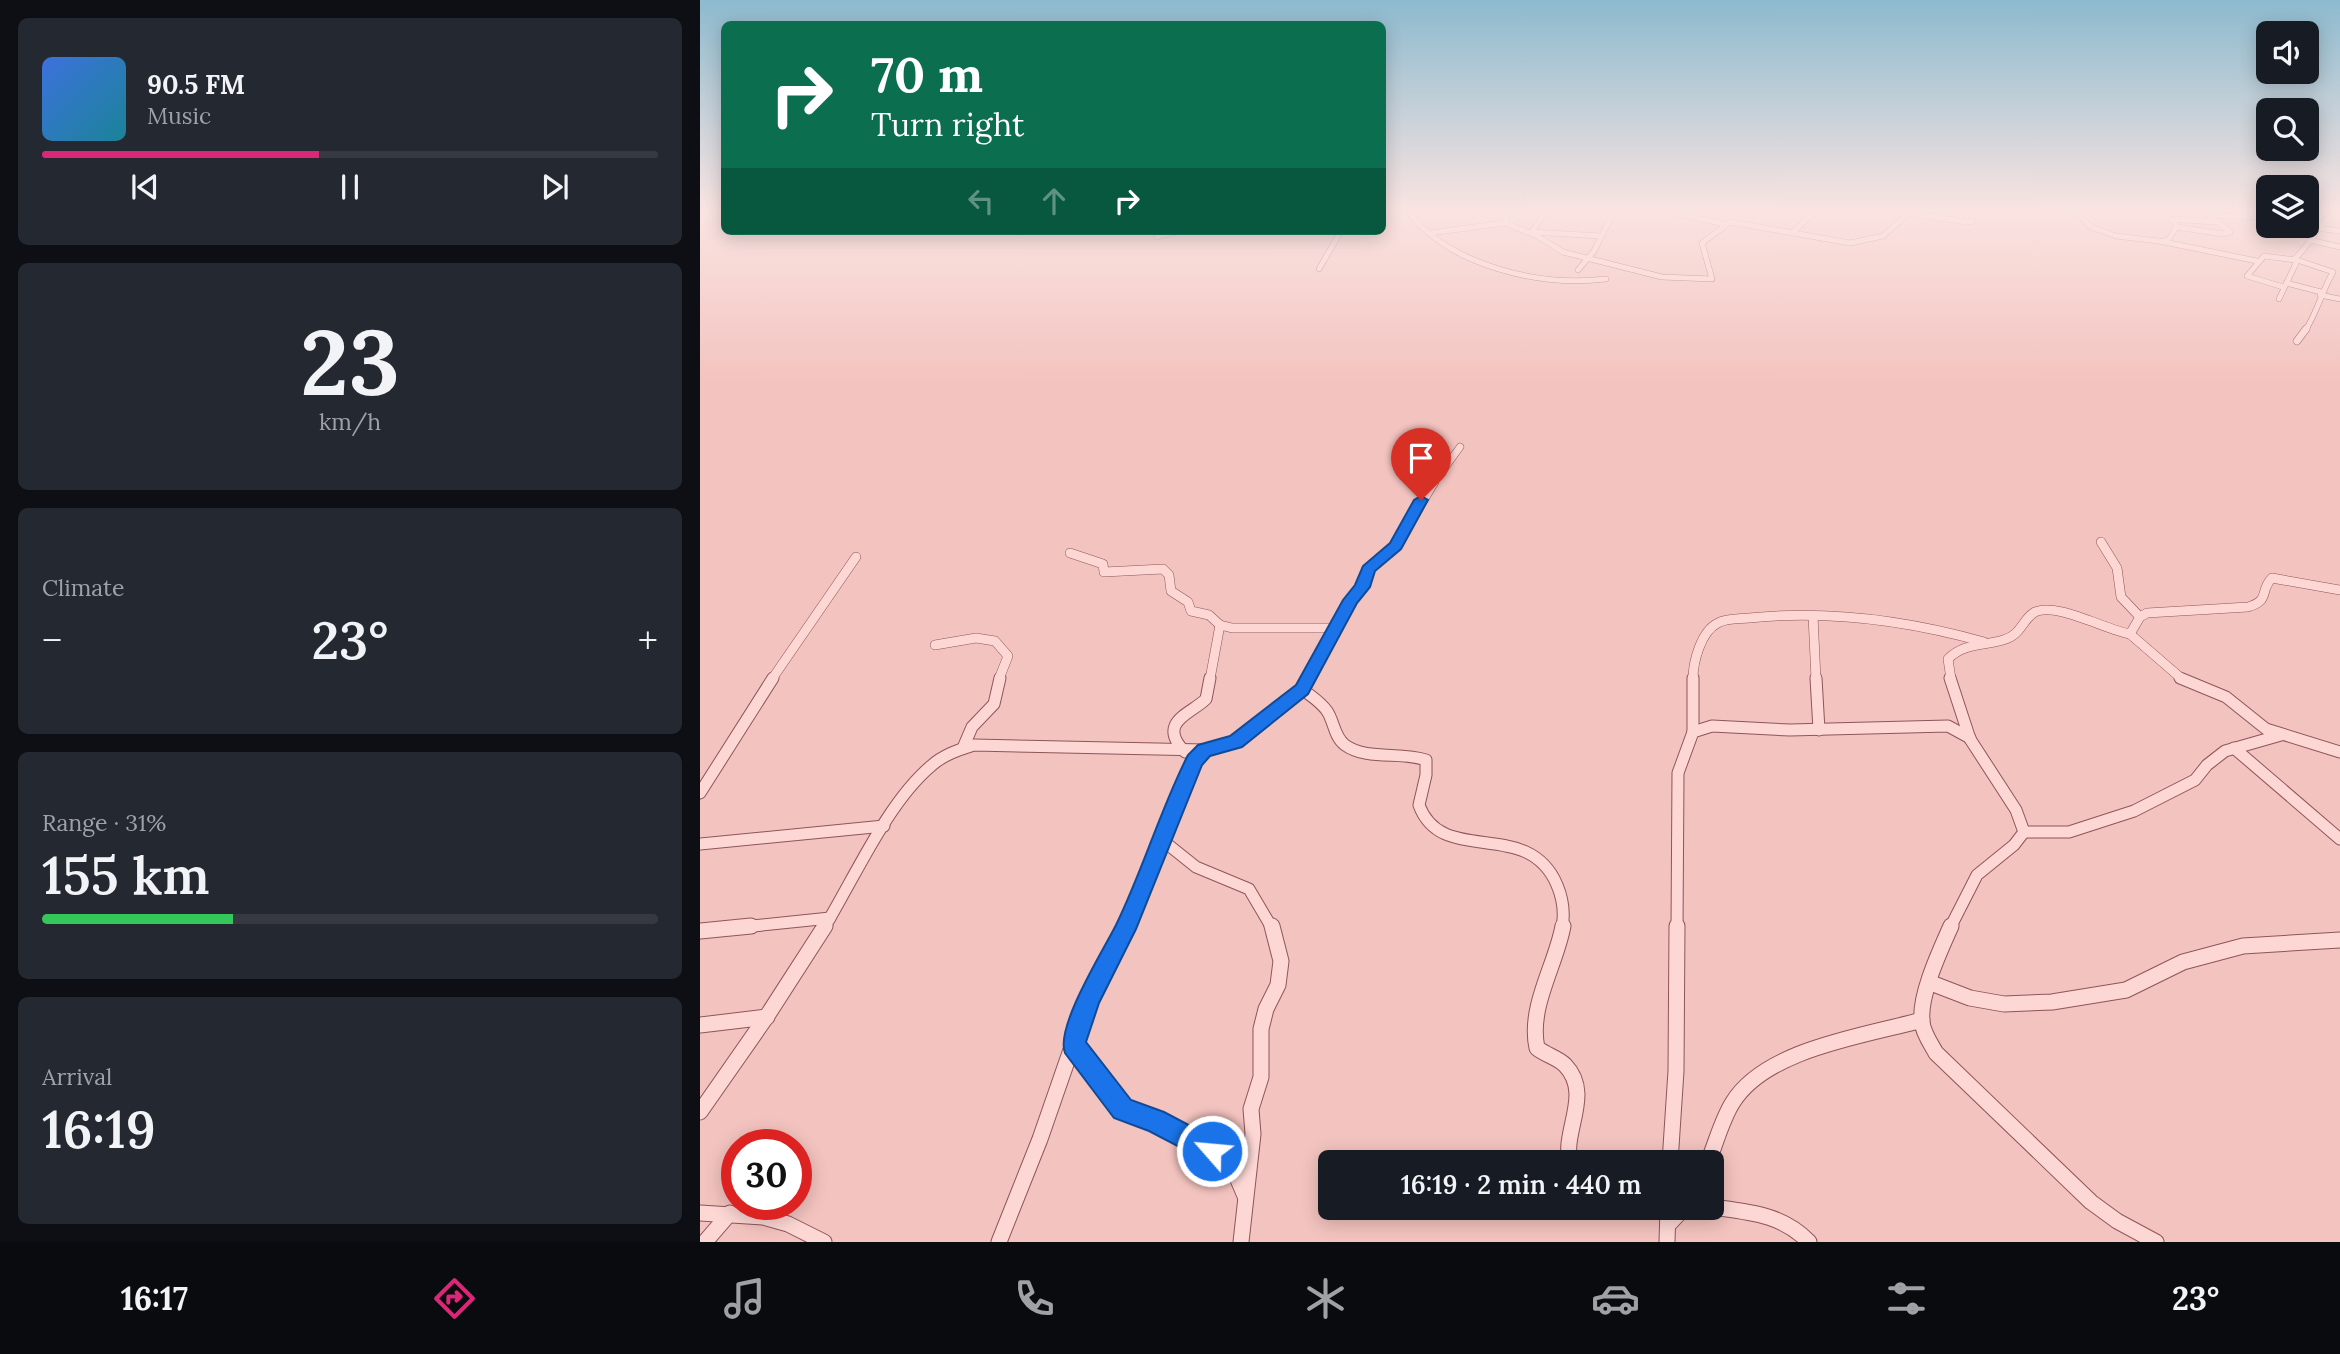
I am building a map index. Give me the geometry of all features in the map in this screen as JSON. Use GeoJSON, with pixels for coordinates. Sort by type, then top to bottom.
{"type":"FeatureCollection","features":[{"type":"Feature","properties":{"kind":"street"},"geometry":{"type":"LineString","coordinates":[[1502,267],[1523,274],[1575,282],[1606,279]]}},
{"type":"Feature","properties":{"kind":"street"},"geometry":{"type":"LineString","coordinates":[[1578,270],[1581,267]]}},
{"type":"Feature","properties":{"kind":"street"},"geometry":{"type":"LineString","coordinates":[[1625,267],[1653,275],[1710,280],[1713,276],[1710,267]]}},
{"type":"Feature","properties":{"kind":"street"},"geometry":{"type":"LineString","coordinates":[[2253,267],[2247,277],[2340,299]]}},
{"type":"Feature","properties":{"kind":"street"},"geometry":{"type":"LineString","coordinates":[[2279,299],[2293,267]]}},
{"type":"Feature","properties":{"kind":"street"},"geometry":{"type":"LineString","coordinates":[[2297,341],[2315,314],[2321,294],[2335,276],[2311,267]]}},
{"type":"Feature","properties":{"kind":"street"},"geometry":{"type":"LineString","coordinates":[[700,1112],[767,1017],[884,826],[926,770],[948,754],[963,748],[990,745],[1020,748],[1180,748],[1199,755],[1236,742],[1302,689],[1350,600],[1362,587],[1368,569],[1396,545],[1421,500],[1460,447]]}},
{"type":"Feature","properties":{"kind":"street"},"geometry":{"type":"LineString","coordinates":[[2101,542],[2117,568],[2121,597],[2140,617]]}},
{"type":"Feature","properties":{"kind":"street"},"geometry":{"type":"LineString","coordinates":[[1070,553],[1103,564],[1104,572],[1163,569],[1169,575],[1174,595],[1188,602],[1193,613],[1209,615],[1220,625],[1232,628],[1293,630],[1336,628]]}},
{"type":"Feature","properties":{"kind":"street"},"geometry":{"type":"LineString","coordinates":[[700,793],[774,676],[856,557]]}},
{"type":"Feature","properties":{"kind":"street"},"geometry":{"type":"LineString","coordinates":[[2130,634],[2140,617],[2147,613],[2260,604],[2266,597],[2266,584],[2272,578],[2340,590]]}},
{"type":"Feature","properties":{"kind":"street"},"geometry":{"type":"LineString","coordinates":[[2157,1242],[2117,1221],[2091,1202],[1936,1053],[1927,1037],[1922,1020],[1931,983],[1961,900],[1976,875],[2019,841],[2024,832],[2016,810],[1970,739],[1948,670],[1948,659],[1959,649],[2017,635],[2030,614],[2045,610],[2104,629],[2130,634],[2181,679],[2226,697],[2267,734]]}},
{"type":"Feature","properties":{"kind":"street"},"geometry":{"type":"LineString","coordinates":[[1671,1150],[1676,1071],[1678,773],[1693,732],[1693,670],[1707,630],[1720,621],[1790,614],[1911,625],[1985,642]]}},
{"type":"Feature","properties":{"kind":"street"},"geometry":{"type":"LineString","coordinates":[[1813,616],[1819,730]]}},
{"type":"Feature","properties":{"kind":"street"},"geometry":{"type":"LineString","coordinates":[[1180,748],[1175,733],[1177,724],[1182,715],[1206,699],[1220,625]]}},
{"type":"Feature","properties":{"kind":"street"},"geometry":{"type":"LineString","coordinates":[[934,645],[985,638],[1000,643],[1008,656],[996,688],[994,704],[972,727],[963,748]]}},
{"type":"Feature","properties":{"kind":"street"},"geometry":{"type":"LineString","coordinates":[[1302,689],[1327,711],[1337,734],[1348,747],[1360,751],[1412,755],[1426,760],[1428,770],[1418,798],[1422,813],[1430,824],[1468,840],[1520,849],[1539,857],[1547,864],[1563,899],[1563,919],[1541,995],[1534,1040],[1536,1048],[1562,1063],[1573,1079],[1577,1094],[1569,1150]]}},
{"type":"Feature","properties":{"kind":"street"},"geometry":{"type":"LineString","coordinates":[[1693,732],[1712,726],[1819,730],[1948,726],[1955,723],[1963,713]]}},
{"type":"Feature","properties":{"kind":"street"},"geometry":{"type":"LineString","coordinates":[[1948,726],[1970,739]]}},
{"type":"Feature","properties":{"kind":"street"},"geometry":{"type":"LineString","coordinates":[[2024,832],[2069,832],[2134,811],[2195,780],[2214,759],[2267,734],[2281,735],[2340,751]]}},
{"type":"Feature","properties":{"kind":"street"},"geometry":{"type":"LineString","coordinates":[[2234,748],[2340,839]]}},
{"type":"Feature","properties":{"kind":"street"},"geometry":{"type":"LineString","coordinates":[[999,1242],[1040,1139],[1089,998],[1125,929],[1199,755]]}},
{"type":"Feature","properties":{"kind":"street"},"geometry":{"type":"LineString","coordinates":[[700,844],[884,826]]}},
{"type":"Feature","properties":{"kind":"street"},"geometry":{"type":"LineString","coordinates":[[1161,839],[1196,867],[1249,889],[1271,923],[1281,961],[1278,985],[1261,1028],[1261,1077],[1251,1109],[1253,1134],[1241,1242]]}},
{"type":"Feature","properties":{"kind":"street"},"geometry":{"type":"LineString","coordinates":[[700,931],[830,918]]}},
{"type":"Feature","properties":{"kind":"street"},"geometry":{"type":"LineString","coordinates":[[1931,983],[1970,998],[2004,1004],[2052,1002],[2126,990],[2183,962],[2242,946],[2340,940]]}},
{"type":"Feature","properties":{"kind":"street"},"geometry":{"type":"LineString","coordinates":[[700,1026],[767,1017]]}},
{"type":"Feature","properties":{"kind":"street"},"geometry":{"type":"LineString","coordinates":[[1713,1150],[1733,1102],[1760,1072],[1788,1057],[1922,1020]]}},
{"type":"Feature","properties":{"kind":"street"},"geometry":{"type":"LineString","coordinates":[[1074,1045],[1122,1109],[1156,1121],[1212,1151],[1236,1175],[1247,1200]]}},
{"type":"Feature","properties":{"kind":"street"},"geometry":{"type":"LineString","coordinates":[[1724,1208],[1753,1211],[1791,1224],[1809,1242]]}},
{"type":"Feature","properties":{"kind":"street"},"geometry":{"type":"LineString","coordinates":[[700,1213],[721,1213]]}},
{"type":"Feature","properties":{"kind":"street"},"geometry":{"type":"LineString","coordinates":[[709,1237],[721,1218]]}},
{"type":"Feature","properties":{"kind":"street"},"geometry":{"type":"LineString","coordinates":[[774,1220],[824,1242]]}},
{"type":"Feature","properties":{"kind":"route"},"geometry":{"type":"LineString","coordinates":[[1212,1151],[1156,1121],[1122,1109],[1102,1086],[1074,1045],[1082,1018],[1101,973],[1125,929],[1194,761],[1204,750],[1236,742],[1302,689],[1350,600],[1362,587],[1368,569],[1396,545],[1421,500]]}}]}
